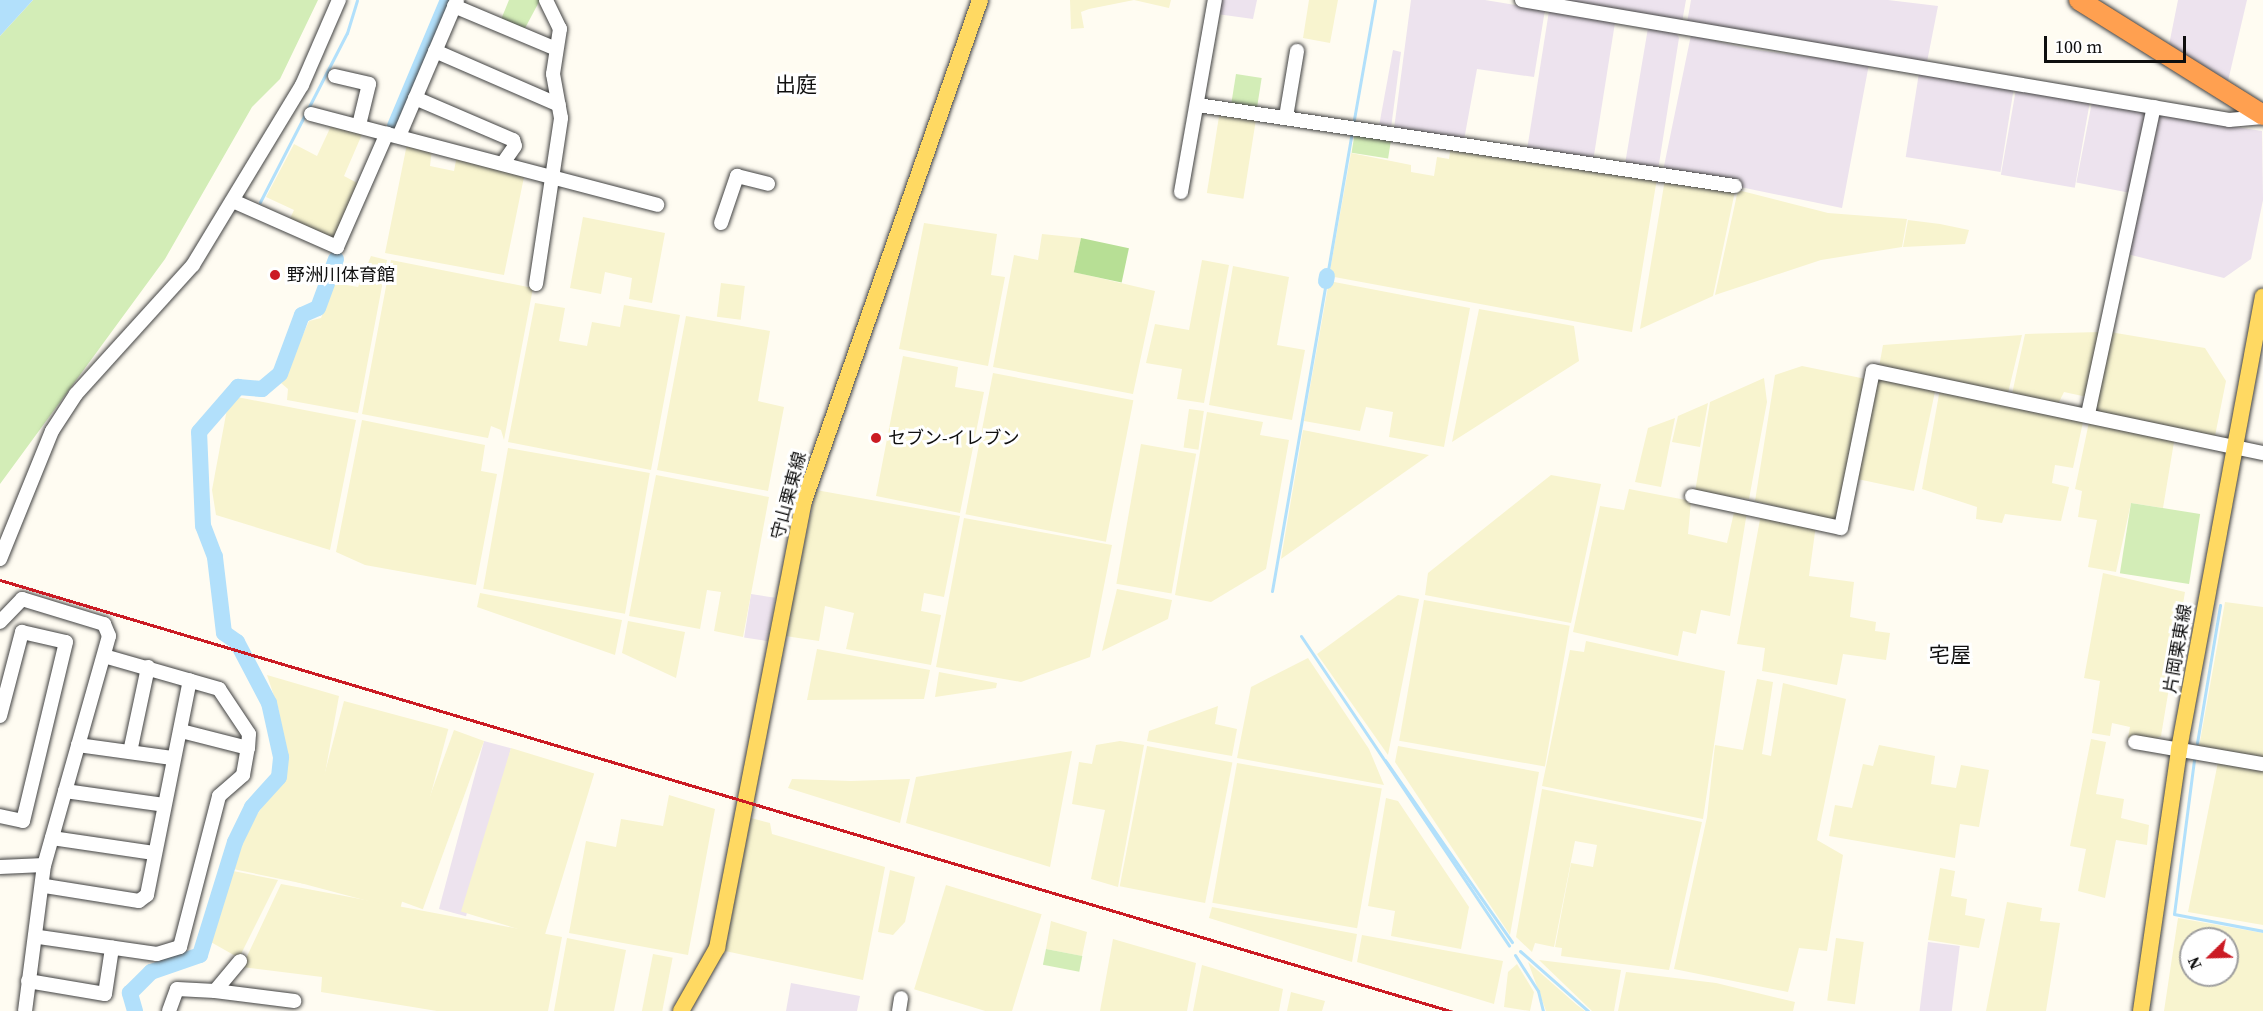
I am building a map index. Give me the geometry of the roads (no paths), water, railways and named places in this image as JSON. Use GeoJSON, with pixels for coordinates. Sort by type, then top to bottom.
{"type":"FeatureCollection","features":[{"type":"Feature","properties":{"kind":"highway"},"geometry":{"type":"LineString","coordinates":[[2079,0],[2263,116]]}},
{"type":"Feature","properties":{"kind":"main road","name":"守山栗東線"},"geometry":{"type":"LineString","coordinates":[[687,1009],[717,948],[804,501],[980,0]]}},
{"type":"Feature","properties":{"kind":"main road","name":"片岡栗東線"},"geometry":{"type":"LineString","coordinates":[[2141,1011],[2179,749],[2235,447],[2258,351],[2263,297]]}},
{"type":"Feature","properties":{"kind":"street"},"geometry":{"type":"LineString","coordinates":[[0,559],[52,431],[76,394],[178,286],[233,201],[302,85],[339,0]]}},
{"type":"Feature","properties":{"kind":"street"},"geometry":{"type":"LineString","coordinates":[[536,284],[559,105],[554,48],[560,29],[546,0]]}},
{"type":"Feature","properties":{"kind":"street"},"geometry":{"type":"LineString","coordinates":[[1181,192],[1215,0]]}},
{"type":"Feature","properties":{"kind":"street"},"geometry":{"type":"LineString","coordinates":[[1522,0],[2229,120],[2263,116]]}},
{"type":"Feature","properties":{"kind":"street"},"geometry":{"type":"LineString","coordinates":[[233,201],[337,247],[393,134],[415,98],[456,3],[554,48]]}},
{"type":"Feature","properties":{"kind":"street"},"geometry":{"type":"LineString","coordinates":[[435,51],[559,105]]}},
{"type":"Feature","properties":{"kind":"street"},"geometry":{"type":"LineString","coordinates":[[1286,117],[1297,51]]}},
{"type":"Feature","properties":{"kind":"street"},"geometry":{"type":"LineString","coordinates":[[335,76],[369,84],[359,125]]}},
{"type":"Feature","properties":{"kind":"street"},"geometry":{"type":"LineString","coordinates":[[415,98],[513,140],[516,146],[504,162]]}},
{"type":"Feature","properties":{"kind":"street"},"geometry":{"type":"LineString","coordinates":[[1198,105],[1353,125],[1735,186]]}},
{"type":"Feature","properties":{"kind":"street"},"geometry":{"type":"LineString","coordinates":[[2088,414],[2154,107]]}},
{"type":"Feature","properties":{"kind":"street"},"geometry":{"type":"LineString","coordinates":[[311,114],[504,162],[657,205]]}},
{"type":"Feature","properties":{"kind":"street"},"geometry":{"type":"LineString","coordinates":[[721,223],[736,176],[768,183]]}},
{"type":"Feature","properties":{"kind":"street"},"geometry":{"type":"LineString","coordinates":[[1692,496],[1841,528],[1873,371],[2088,414],[2263,453]]}},
{"type":"Feature","properties":{"kind":"street"},"geometry":{"type":"LineString","coordinates":[[0,622],[22,599],[104,624],[110,636],[44,865],[45,886],[39,937],[28,981],[25,1011]]}},
{"type":"Feature","properties":{"kind":"street"},"geometry":{"type":"LineString","coordinates":[[0,716],[22,632],[66,642],[23,821],[0,816]]}},
{"type":"Feature","properties":{"kind":"street"},"geometry":{"type":"LineString","coordinates":[[39,937],[157,954],[180,947],[219,795],[243,775],[249,734],[225,694],[190,680],[104,656]]}},
{"type":"Feature","properties":{"kind":"street"},"geometry":{"type":"LineString","coordinates":[[130,752],[148,667]]}},
{"type":"Feature","properties":{"kind":"street"},"geometry":{"type":"LineString","coordinates":[[45,886],[139,901],[147,895],[172,758],[181,731],[190,680]]}},
{"type":"Feature","properties":{"kind":"street"},"geometry":{"type":"LineString","coordinates":[[181,731],[248,748]]}},
{"type":"Feature","properties":{"kind":"street"},"geometry":{"type":"LineString","coordinates":[[2135,742],[2263,764]]}},
{"type":"Feature","properties":{"kind":"street"},"geometry":{"type":"LineString","coordinates":[[78,745],[172,758]]}},
{"type":"Feature","properties":{"kind":"street"},"geometry":{"type":"LineString","coordinates":[[65,791],[164,805]]}},
{"type":"Feature","properties":{"kind":"street"},"geometry":{"type":"LineString","coordinates":[[52,838],[154,853]]}},
{"type":"Feature","properties":{"kind":"street"},"geometry":{"type":"LineString","coordinates":[[0,867],[44,865]]}},
{"type":"Feature","properties":{"kind":"street"},"geometry":{"type":"LineString","coordinates":[[28,981],[105,994],[112,948]]}},
{"type":"Feature","properties":{"kind":"street"},"geometry":{"type":"LineString","coordinates":[[215,991],[240,961]]}},
{"type":"Feature","properties":{"kind":"street"},"geometry":{"type":"LineString","coordinates":[[169,1011],[177,989],[215,991],[277,1005],[294,1000]]}},
{"type":"Feature","properties":{"kind":"water"},"geometry":{"type":"Polygon","coordinates":[[[0,0],[33,0],[0,36],[0,0]]]}},
{"type":"Feature","properties":{"kind":"waterway"},"geometry":{"type":"LineString","coordinates":[[260,202],[347,33],[357,0]]}},
{"type":"Feature","properties":{"kind":"waterway"},"geometry":{"type":"LineString","coordinates":[[395,126],[448,0]]}},
{"type":"Feature","properties":{"kind":"waterway"},"geometry":{"type":"LineString","coordinates":[[1353,125],[1375,0]]}},
{"type":"Feature","properties":{"kind":"waterway"},"geometry":{"type":"LineString","coordinates":[[1327,276],[1352,132]]}},
{"type":"Feature","properties":{"kind":"waterway"},"geometry":{"type":"LineString","coordinates":[[135,1011],[130,993],[151,972],[200,955],[235,842],[252,807],[279,777],[281,757],[269,703],[237,642],[224,633],[215,557],[203,526],[199,432],[238,387],[262,389],[280,374],[302,315],[318,308],[336,259]]}},
{"type":"Feature","properties":{"kind":"waterway"},"geometry":{"type":"LineString","coordinates":[[1326,281],[1327,276]]}},
{"type":"Feature","properties":{"kind":"waterway"},"geometry":{"type":"LineString","coordinates":[[1272,591],[1326,281]]}},
{"type":"Feature","properties":{"kind":"waterway"},"geometry":{"type":"LineString","coordinates":[[2197,743],[2220,605]]}},
{"type":"Feature","properties":{"kind":"waterway"},"geometry":{"type":"LineString","coordinates":[[1301,636],[1509,946]]}},
{"type":"Feature","properties":{"kind":"waterway"},"geometry":{"type":"LineString","coordinates":[[1385,760],[1512,942]]}},
{"type":"Feature","properties":{"kind":"waterway"},"geometry":{"type":"LineString","coordinates":[[2194,760],[2174,914],[2263,931]]}},
{"type":"Feature","properties":{"kind":"waterway"},"geometry":{"type":"LineString","coordinates":[[1520,951],[1588,1011]]}},
{"type":"Feature","properties":{"kind":"waterway"},"geometry":{"type":"LineString","coordinates":[[1515,955],[1538,991],[1543,1011]]}},
{"type":"Feature","properties":{"kind":"railway"},"geometry":{"type":"LineString","coordinates":[[0,580],[1450,1011]]}},
{"type":"Feature","properties":{"kind":"place","name":"野洲川体育館"},"geometry":{"type":"Point","coordinates":[275,275]}},
{"type":"Feature","properties":{"kind":"place","name":"セブン-イレブン"},"geometry":{"type":"Point","coordinates":[876,438]}},
{"type":"Feature","properties":{"kind":"district","name":"出庭"},"geometry":{"type":"Point","coordinates":[796,85]}},
{"type":"Feature","properties":{"kind":"district","name":"宅屋"},"geometry":{"type":"Point","coordinates":[1950,655]}}]}
